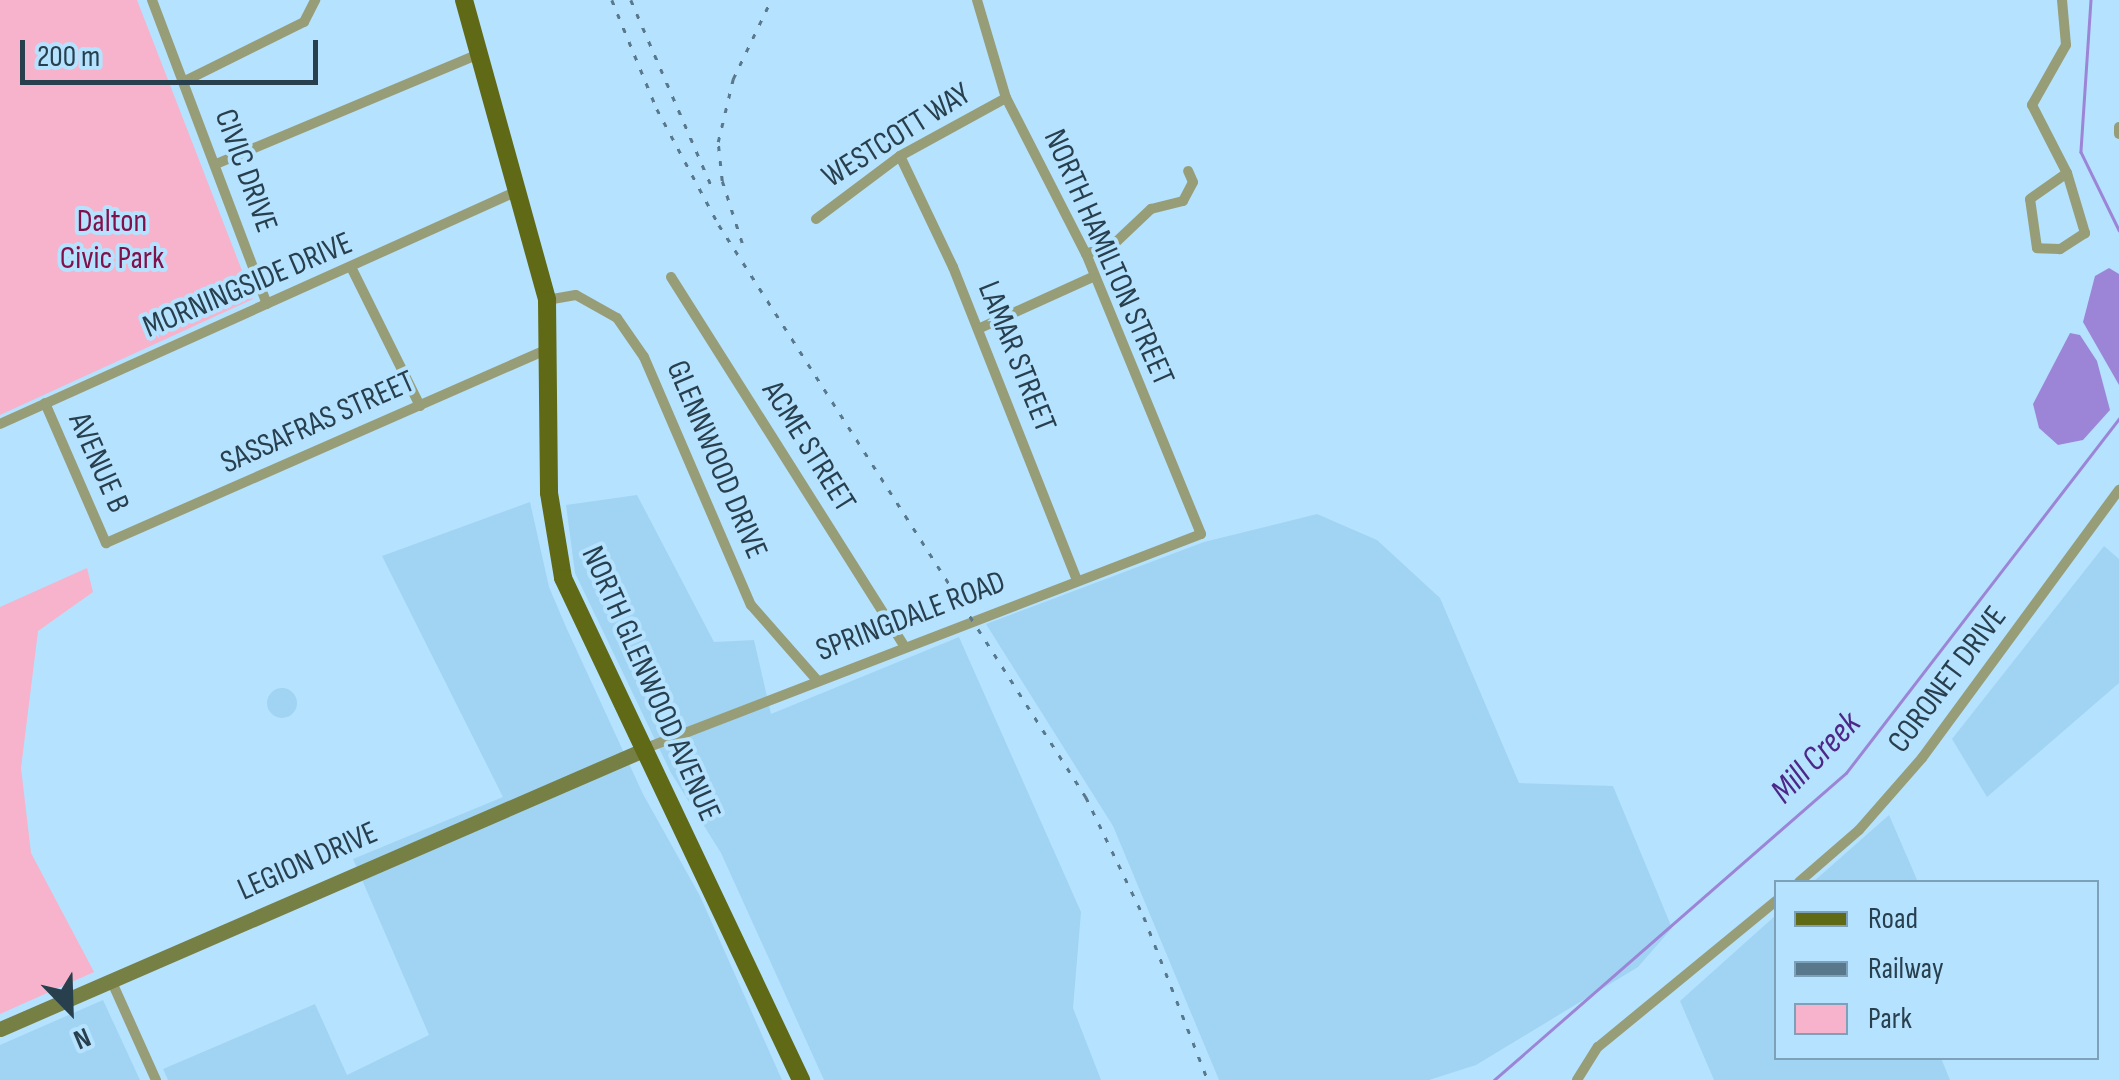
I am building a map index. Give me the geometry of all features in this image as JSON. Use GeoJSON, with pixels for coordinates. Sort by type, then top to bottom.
{"type":"FeatureCollection","features":[{"type":"Feature","properties":{"kind":"main road","name":"NORTH GLENWOOD AVENUE"},"geometry":{"type":"LineString","coordinates":[[464,0],[476,55],[547,300],[553,536],[563,578],[640,750],[801,1080]]}},
{"type":"Feature","properties":{"kind":"street","name":"CIVIC DRIVE"},"geometry":{"type":"LineString","coordinates":[[152,0],[186,81],[267,304]]}},
{"type":"Feature","properties":{"kind":"street"},"geometry":{"type":"LineString","coordinates":[[186,81],[304,22],[315,0]]}},
{"type":"Feature","properties":{"kind":"street","name":"NORTH HAMILTON STREET"},"geometry":{"type":"LineString","coordinates":[[977,0],[1006,98],[1086,254],[1201,534]]}},
{"type":"Feature","properties":{"kind":"street"},"geometry":{"type":"LineString","coordinates":[[2062,0],[2066,45],[2032,106],[2067,172],[2086,233],[2060,249],[2038,248],[2030,199],[2067,172]]}},
{"type":"Feature","properties":{"kind":"street"},"geometry":{"type":"LineString","coordinates":[[216,164],[476,55]]}},
{"type":"Feature","properties":{"kind":"street","name":"WESTCOTT WAY"},"geometry":{"type":"LineString","coordinates":[[816,219],[900,156],[1006,98]]}},
{"type":"Feature","properties":{"kind":"street","name":"LAMAR STREET"},"geometry":{"type":"LineString","coordinates":[[900,156],[978,329],[1078,580]]}},
{"type":"Feature","properties":{"kind":"street"},"geometry":{"type":"LineString","coordinates":[[1086,254],[1115,243],[1152,209],[1183,201],[1193,182],[1188,170]]}},
{"type":"Feature","properties":{"kind":"street","name":"MORNINGSIDE DRIVE"},"geometry":{"type":"LineString","coordinates":[[0,424],[352,269],[515,192]]}},
{"type":"Feature","properties":{"kind":"street"},"geometry":{"type":"LineString","coordinates":[[352,269],[420,406]]}},
{"type":"Feature","properties":{"kind":"street"},"geometry":{"type":"LineString","coordinates":[[978,329],[1094,276]]}},
{"type":"Feature","properties":{"kind":"street","name":"ACME STREET"},"geometry":{"type":"LineString","coordinates":[[670,277],[903,644]]}},
{"type":"Feature","properties":{"kind":"street","name":"GLENNWOOD DRIVE"},"geometry":{"type":"LineString","coordinates":[[547,300],[576,295],[618,318],[644,357],[751,605],[817,680]]}},
{"type":"Feature","properties":{"kind":"street","name":"SASSAFRAS STREET"},"geometry":{"type":"LineString","coordinates":[[106,543],[549,348]]}},
{"type":"Feature","properties":{"kind":"street","name":"AVENUE B"},"geometry":{"type":"LineString","coordinates":[[45,403],[106,543]]}},
{"type":"Feature","properties":{"kind":"street","name":"CORONET DRIVE"},"geometry":{"type":"LineString","coordinates":[[1801,880],[1859,830],[1922,758],[2119,490]]}},
{"type":"Feature","properties":{"kind":"street","name":"SPRINGDALE ROAD"},"geometry":{"type":"LineString","coordinates":[[640,750],[903,644],[1201,534]]}},
{"type":"Feature","properties":{"kind":"street","name":"LEGION DRIVE"},"geometry":{"type":"LineString","coordinates":[[0,1028],[640,750]]}},
{"type":"Feature","properties":{"kind":"street"},"geometry":{"type":"LineString","coordinates":[[1577,1080],[1598,1048],[1774,903]]}},
{"type":"Feature","properties":{"kind":"street"},"geometry":{"type":"LineString","coordinates":[[110,980],[156,1080]]}},
{"type":"Feature","properties":{"kind":"shaded area"},"geometry":{"type":"Polygon","coordinates":[[[2109,268],[2119,274],[2119,385],[2083,322],[2095,276],[2109,268]]]}},
{"type":"Feature","properties":{"kind":"shaded area"},"geometry":{"type":"Polygon","coordinates":[[[2070,333],[2080,335],[2097,361],[2110,410],[2083,440],[2058,445],[2039,428],[2033,404],[2070,333]]]}},
{"type":"Feature","properties":{"kind":"shaded area"},"geometry":{"type":"Polygon","coordinates":[[[637,495],[714,642],[754,640],[771,714],[959,637],[1081,912],[1073,1008],[1101,1080],[824,1080],[721,853],[671,773],[575,573],[566,505],[637,495]]]}},
{"type":"Feature","properties":{"kind":"shaded area"},"geometry":{"type":"Polygon","coordinates":[[[530,502],[549,587],[566,627],[643,794],[700,896],[782,1080],[168,1080],[163,1069],[315,1004],[347,1075],[429,1035],[353,859],[503,797],[382,556],[530,502]]]}},
{"type":"Feature","properties":{"kind":"shaded area"},"geometry":{"type":"Polygon","coordinates":[[[1317,514],[1377,540],[1440,598],[1519,783],[1613,786],[1672,928],[1638,967],[1476,1065],[1429,1080],[1219,1080],[1113,826],[986,624],[1204,542],[1317,514]]]}},
{"type":"Feature","properties":{"kind":"shaded area"},"geometry":{"type":"Polygon","coordinates":[[[2104,546],[2119,559],[2119,683],[1987,797],[1952,739],[2104,546]]]}},
{"type":"Feature","properties":{"kind":"shaded area"},"geometry":{"type":"Polygon","coordinates":[[[282,688],[296,697],[297,703],[288,717],[282,718],[268,709],[267,703],[276,689],[282,688]]]}},
{"type":"Feature","properties":{"kind":"shaded area"},"geometry":{"type":"Polygon","coordinates":[[[1889,815],[1917,880],[1815,880],[1889,815]]]}},
{"type":"Feature","properties":{"kind":"shaded area"},"geometry":{"type":"Polygon","coordinates":[[[1774,917],[1774,1060],[1942,1060],[1950,1080],[1714,1080],[1680,1001],[1774,917]]]}},
{"type":"Feature","properties":{"kind":"shaded area"},"geometry":{"type":"Polygon","coordinates":[[[103,1000],[140,1080],[0,1080],[0,1045],[103,1000]]]}},
{"type":"Feature","properties":{"kind":"green space","name":"Dalton Civic Park"},"geometry":{"type":"Polygon","coordinates":[[[0,0],[137,0],[253,299],[0,415],[0,0]]]}},
{"type":"Feature","properties":{"kind":"green space"},"geometry":{"type":"Polygon","coordinates":[[[87,568],[93,592],[38,631],[21,768],[31,853],[94,972],[0,1014],[0,607],[87,568]]]}},
{"type":"Feature","properties":{"kind":"waterway","name":"Mill Creek"},"geometry":{"type":"LineString","coordinates":[[2091,0],[2081,152],[2119,230]]}},
{"type":"Feature","properties":{"kind":"waterway","name":"Mill Creek"},"geometry":{"type":"LineString","coordinates":[[1494,1080],[1846,773],[2119,418]]}},
{"type":"Feature","properties":{"kind":"railway"},"geometry":{"type":"LineString","coordinates":[[612,0],[657,109],[719,225],[1086,797],[1144,917],[1208,1080]]}},
{"type":"Feature","properties":{"kind":"railway"},"geometry":{"type":"LineString","coordinates":[[631,0],[714,192]]}},
{"type":"Feature","properties":{"kind":"railway"},"geometry":{"type":"LineString","coordinates":[[742,243],[722,181],[718,142],[733,79],[771,0]]}}]}
